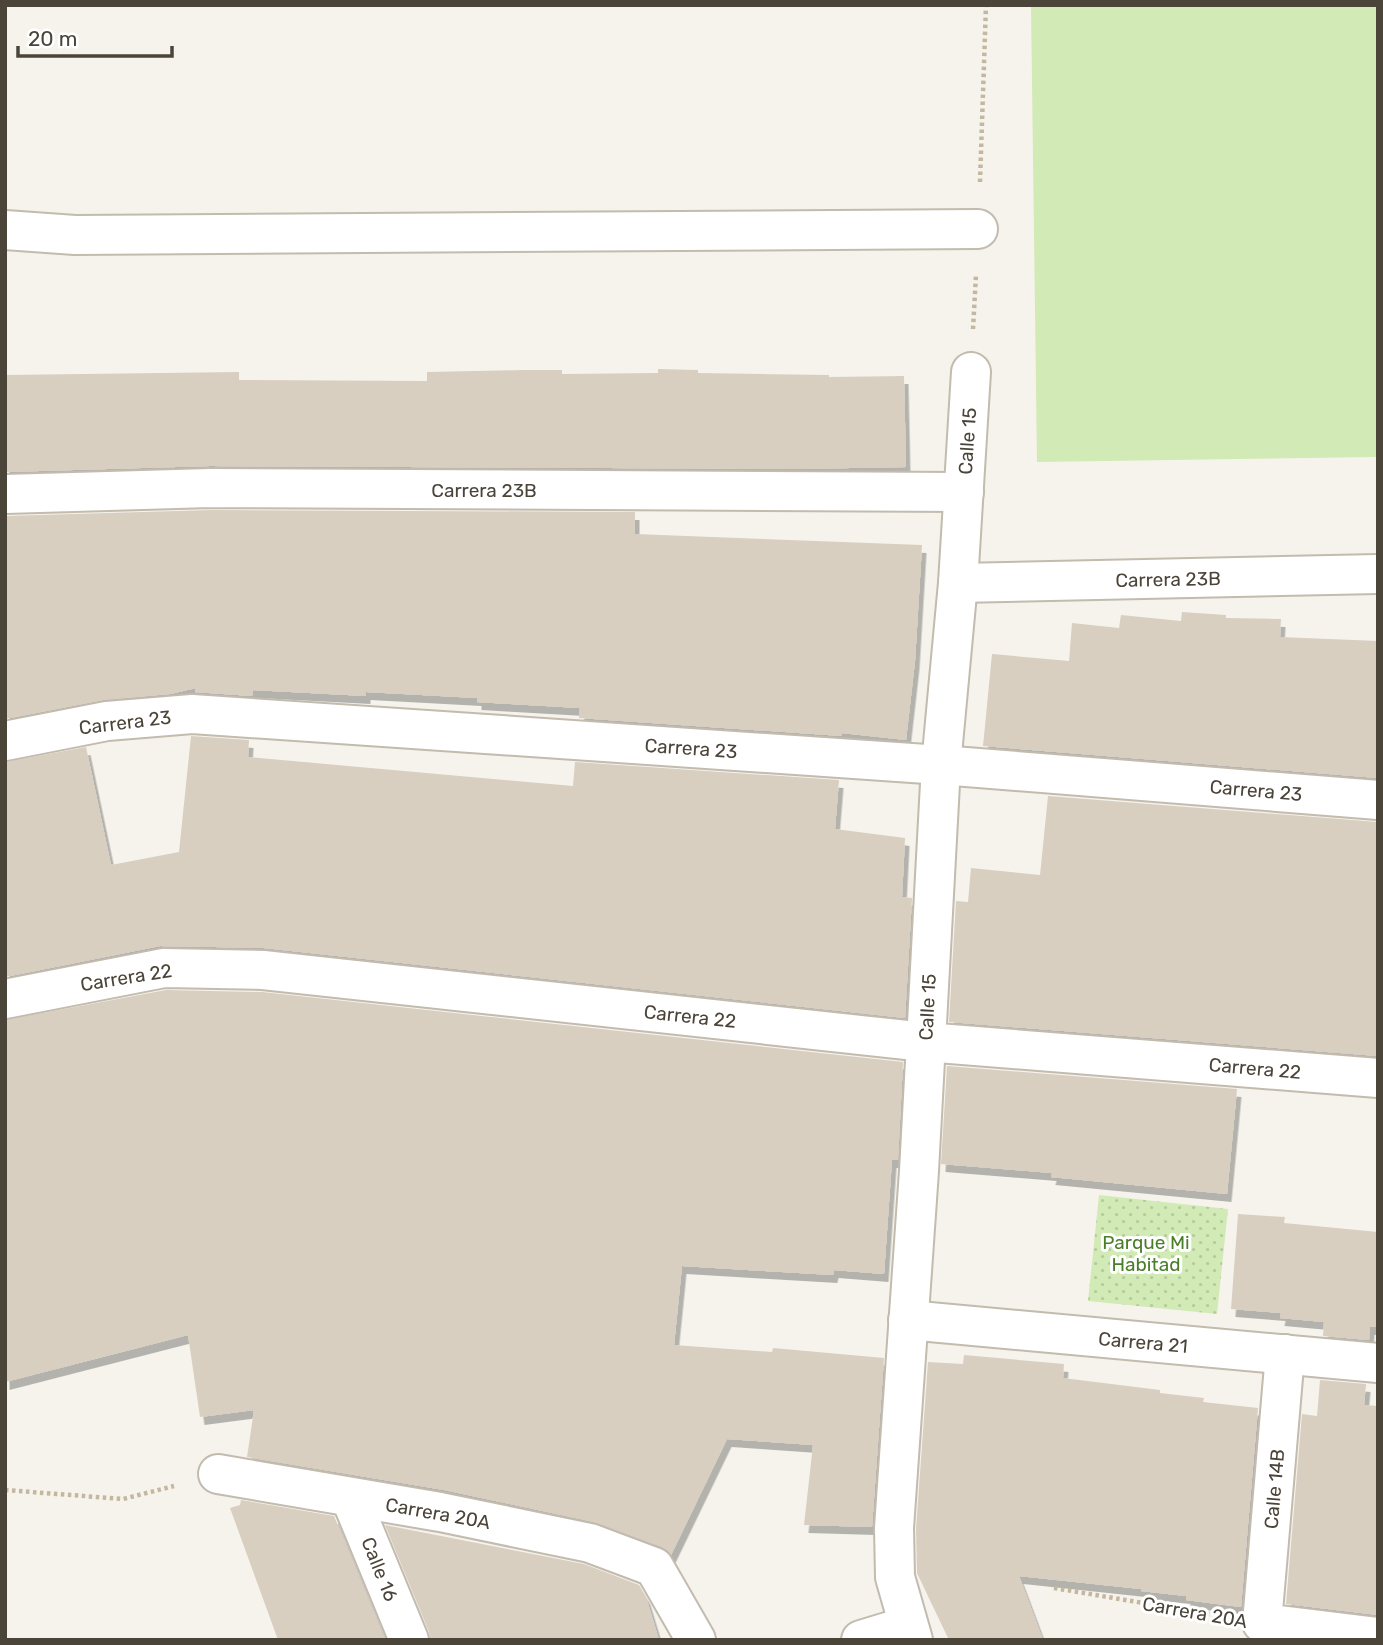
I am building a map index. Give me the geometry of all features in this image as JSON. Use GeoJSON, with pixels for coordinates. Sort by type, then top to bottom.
{"type":"FeatureCollection","features":[{"type":"Feature","properties":{"kind":"street"},"geometry":{"type":"LineString","coordinates":[[5,230],[75,235],[978,229]]}},
{"type":"Feature","properties":{"kind":"street","name":"Calle 15"},"geometry":{"type":"LineString","coordinates":[[910,1633],[895,1577],[894,1528],[942,765],[958,583],[971,372]]}},
{"type":"Feature","properties":{"kind":"street","name":"Carrera 23B"},"geometry":{"type":"LineString","coordinates":[[5,494],[211,488],[964,492]]}},
{"type":"Feature","properties":{"kind":"street","name":"Carrera 23B"},"geometry":{"type":"LineString","coordinates":[[958,583],[1378,574]]}},
{"type":"Feature","properties":{"kind":"street","name":"Carrera 23"},"geometry":{"type":"LineString","coordinates":[[5,741],[107,722],[192,714],[942,765],[1378,800]]}},
{"type":"Feature","properties":{"kind":"street","name":"Carrera 22"},"geometry":{"type":"LineString","coordinates":[[5,999],[163,968],[263,971],[925,1042],[1378,1077]]}},
{"type":"Feature","properties":{"kind":"street","name":"Carrera 21"},"geometry":{"type":"LineString","coordinates":[[908,1320],[1378,1363]]}},
{"type":"Feature","properties":{"kind":"street","name":"Calle 14B"},"geometry":{"type":"LineString","coordinates":[[1262,1623],[1285,1354]]}},
{"type":"Feature","properties":{"kind":"street","name":"Carrera 20A"},"geometry":{"type":"LineString","coordinates":[[218,1474],[351,1499],[440,1512],[590,1543],[654,1567],[696,1640]]}},
{"type":"Feature","properties":{"kind":"street","name":"Calle 16"},"geometry":{"type":"LineString","coordinates":[[351,1499],[409,1640]]}},
{"type":"Feature","properties":{"kind":"street","name":"Carrera 20A"},"geometry":{"type":"LineString","coordinates":[[1262,1623],[1378,1637]]}},
{"type":"Feature","properties":{"kind":"street"},"geometry":{"type":"LineString","coordinates":[[861,1640],[910,1633]]}},
{"type":"Feature","properties":{"kind":"path"},"geometry":{"type":"LineString","coordinates":[[5,1490],[123,1499],[218,1474]]}},
{"type":"Feature","properties":{"kind":"path","name":"Carrera 20A"},"geometry":{"type":"LineString","coordinates":[[1054,1588],[1262,1623]]}},
{"type":"Feature","properties":{"kind":"green space"},"geometry":{"type":"Polygon","coordinates":[[[1031,5],[1378,5],[1378,457],[1037,462],[1031,5]]]}},
{"type":"Feature","properties":{"kind":"green space","name":"Parque Mi Habitad"},"geometry":{"type":"Polygon","coordinates":[[[1099,1195],[1228,1209],[1217,1314],[1088,1301],[1099,1195]]]}},
{"type":"Feature","properties":{"kind":"building"},"geometry":{"type":"Polygon","coordinates":[[[658,369],[698,370],[698,373],[829,377],[904,376],[906,467],[795,469],[210,466],[5,472],[5,375],[239,372],[239,380],[427,381],[427,372],[562,370],[562,374],[658,373],[658,369]]]}},
{"type":"Feature","properties":{"kind":"building"},"geometry":{"type":"Polygon","coordinates":[[[211,510],[635,512],[635,534],[922,545],[915,661],[906,740],[842,733],[842,736],[579,718],[580,708],[477,702],[477,698],[253,690],[252,696],[195,692],[196,688],[170,694],[103,700],[5,719],[5,516],[211,510]]]}},
{"type":"Feature","properties":{"kind":"building"},"geometry":{"type":"Polygon","coordinates":[[[1182,612],[1226,615],[1226,618],[1281,619],[1280,637],[1378,641],[1378,778],[983,746],[992,654],[1069,661],[1072,623],[1119,628],[1121,615],[1181,621],[1182,612]]]}},
{"type":"Feature","properties":{"kind":"building"},"geometry":{"type":"Polygon","coordinates":[[[191,736],[249,740],[248,757],[573,786],[575,762],[839,780],[835,829],[905,838],[902,897],[912,898],[905,1018],[264,948],[160,946],[5,977],[5,762],[86,747],[111,865],[179,852],[191,736]]]}},
{"type":"Feature","properties":{"kind":"building"},"geometry":{"type":"Polygon","coordinates":[[[1048,796],[1378,822],[1378,1056],[949,1022],[956,901],[968,902],[971,868],[1040,875],[1048,796]]]}},
{"type":"Feature","properties":{"kind":"building"},"geometry":{"type":"Polygon","coordinates":[[[166,990],[262,992],[903,1062],[898,1160],[892,1160],[884,1274],[834,1270],[833,1275],[682,1266],[674,1345],[772,1352],[773,1348],[884,1358],[872,1527],[804,1525],[813,1445],[727,1439],[671,1555],[662,1547],[594,1522],[444,1490],[247,1457],[254,1410],[200,1417],[188,1335],[5,1382],[5,1020],[166,990]]]}},
{"type":"Feature","properties":{"kind":"building"},"geometry":{"type":"Polygon","coordinates":[[[947,1066],[1237,1089],[1227,1194],[1051,1177],[1052,1173],[941,1164],[947,1066]]]}},
{"type":"Feature","properties":{"kind":"building"},"geometry":{"type":"Polygon","coordinates":[[[1238,1214],[1285,1217],[1284,1223],[1378,1232],[1378,1327],[1370,1327],[1369,1340],[1323,1336],[1324,1322],[1280,1318],[1281,1313],[1231,1309],[1238,1214]]]}},
{"type":"Feature","properties":{"kind":"building"},"geometry":{"type":"Polygon","coordinates":[[[964,1355],[1064,1364],[1063,1378],[1160,1390],[1160,1393],[1204,1398],[1203,1402],[1258,1408],[1241,1607],[1186,1600],[1186,1596],[1141,1589],[1019,1576],[1043,1640],[949,1640],[917,1573],[916,1529],[928,1362],[963,1364],[964,1355]]]}},
{"type":"Feature","properties":{"kind":"building"},"geometry":{"type":"Polygon","coordinates":[[[1320,1380],[1366,1384],[1364,1405],[1378,1406],[1378,1615],[1286,1604],[1302,1414],[1317,1416],[1320,1380]]]}},
{"type":"Feature","properties":{"kind":"building"},"geometry":{"type":"Polygon","coordinates":[[[241,1500],[334,1516],[385,1640],[278,1640],[230,1508],[240,1505],[241,1500]]]}},
{"type":"Feature","properties":{"kind":"building"},"geometry":{"type":"Polygon","coordinates":[[[385,1525],[584,1564],[639,1585],[646,1597],[659,1640],[430,1640],[385,1525]]]}}]}
